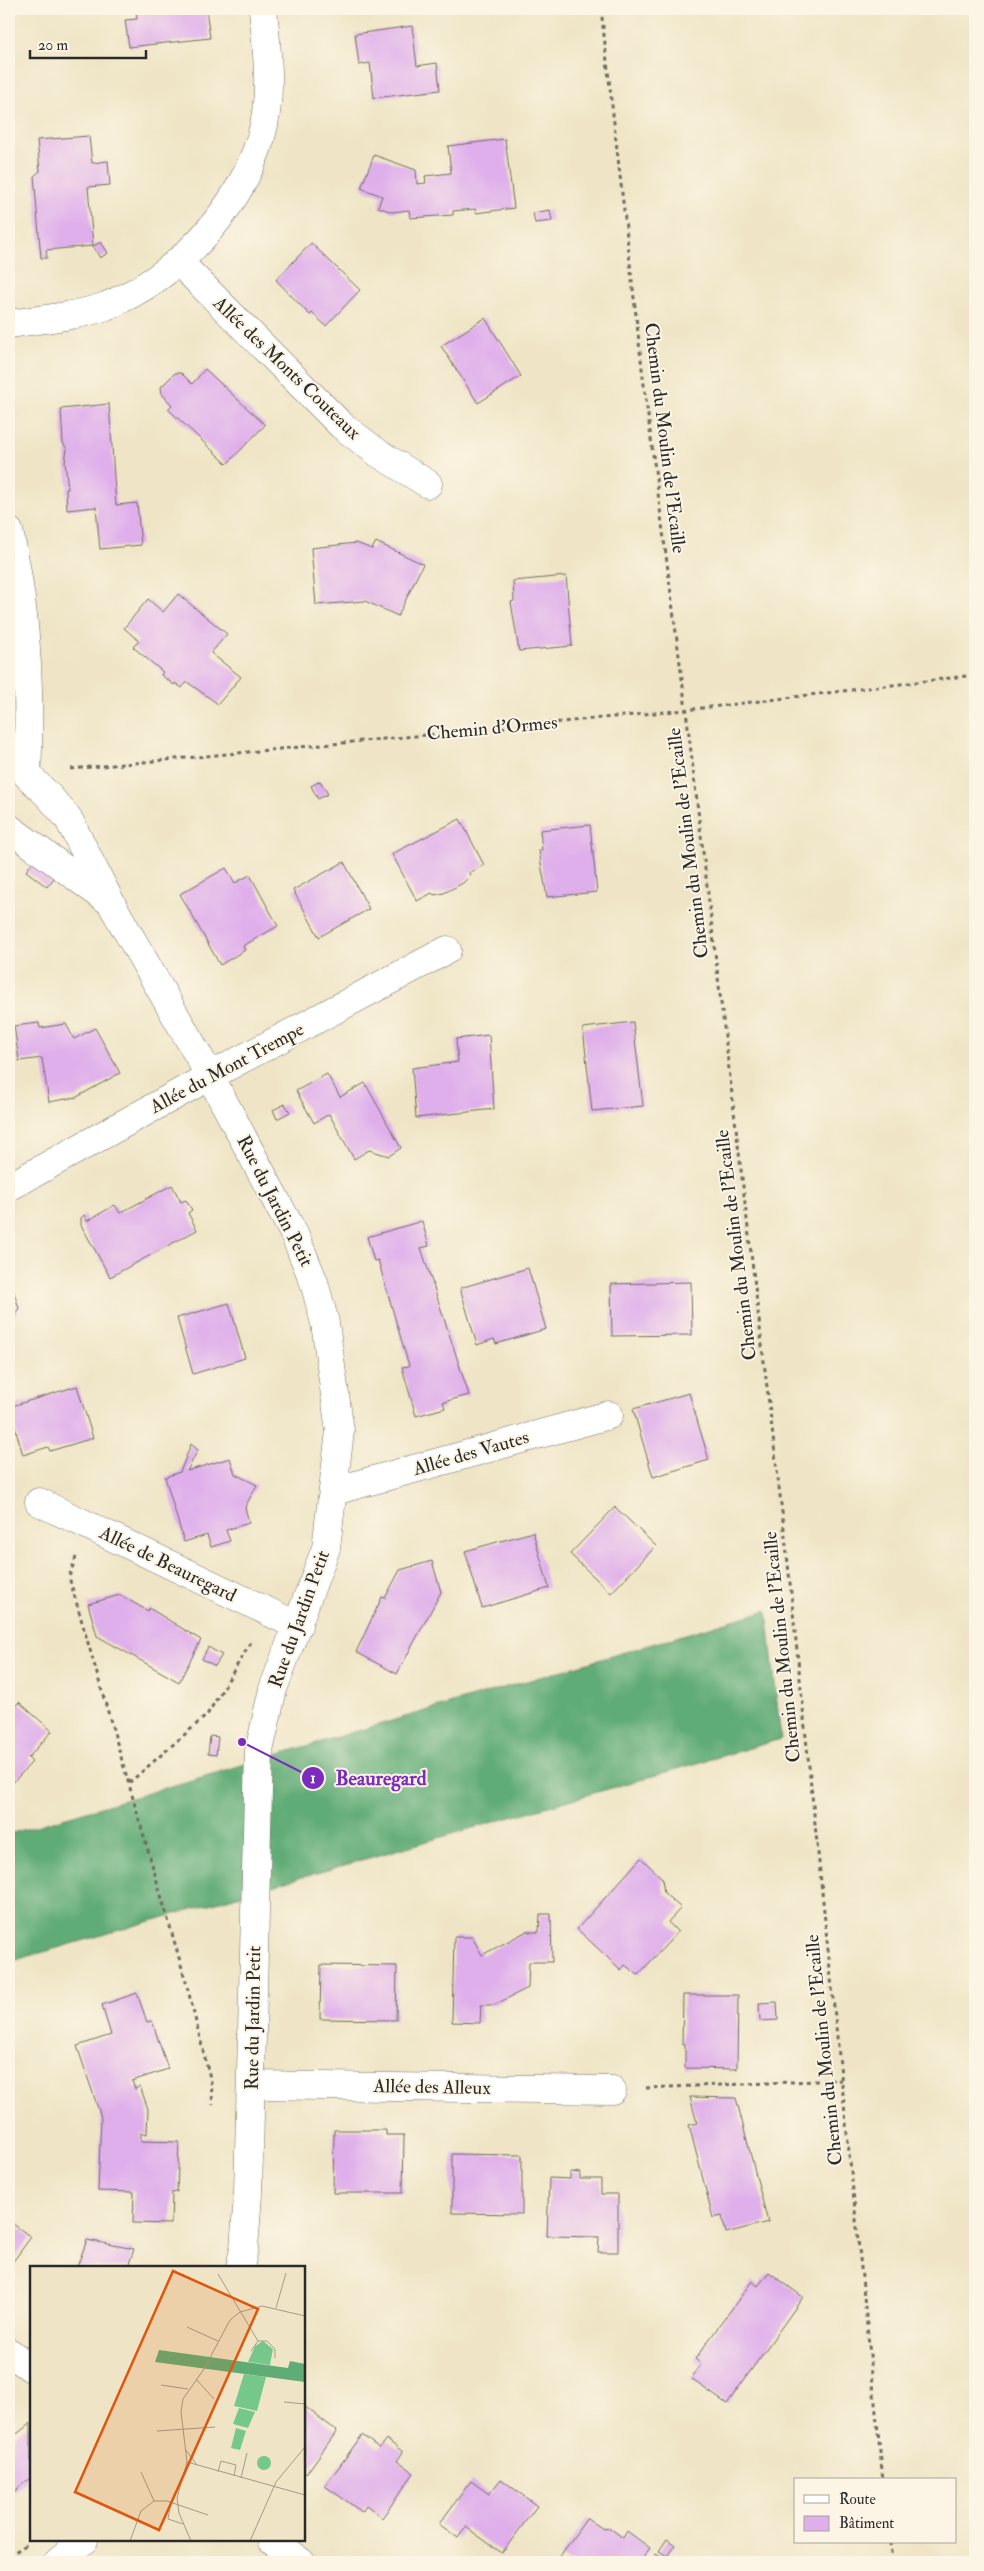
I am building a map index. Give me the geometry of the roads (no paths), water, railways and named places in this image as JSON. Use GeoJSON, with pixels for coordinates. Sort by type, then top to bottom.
{"type":"FeatureCollection","features":[{"type":"Feature","properties":{"kind":"street"},"geometry":{"type":"LineString","coordinates":[[9,324],[104,307],[139,291],[178,261],[219,217],[244,179],[261,137],[269,68],[263,9]]}},
{"type":"Feature","properties":{"kind":"street","name":"Allée des Monts Couteaux"},"geometry":{"type":"LineString","coordinates":[[178,261],[341,425],[378,453],[428,484]]}},
{"type":"Feature","properties":{"kind":"street"},"geometry":{"type":"LineString","coordinates":[[9,530],[15,558],[30,714],[18,775]]}},
{"type":"Feature","properties":{"kind":"street","name":"Rue du Jardin Petit"},"geometry":{"type":"LineString","coordinates":[[18,775],[47,794],[68,818],[111,903],[210,1076],[295,1236],[314,1282],[332,1365],[340,1431],[326,1548],[273,1689],[259,1751],[252,2085],[248,2194],[244,2249],[240,2266]]}},
{"type":"Feature","properties":{"kind":"street","name":"Rue du Jardin Petit"},"geometry":{"type":"LineString","coordinates":[[9,828],[111,903]]}},
{"type":"Feature","properties":{"kind":"street","name":"Allée du Mont Trempe"},"geometry":{"type":"LineString","coordinates":[[9,1187],[210,1076],[448,950]]}},
{"type":"Feature","properties":{"kind":"street","name":"Allée des Vautes"},"geometry":{"type":"LineString","coordinates":[[334,1491],[609,1415]]}},
{"type":"Feature","properties":{"kind":"street","name":"Allée de Beauregard"},"geometry":{"type":"LineString","coordinates":[[39,1502],[298,1626]]}},
{"type":"Feature","properties":{"kind":"street","name":"Allée des Alleux"},"geometry":{"type":"LineString","coordinates":[[252,2085],[612,2090]]}},
{"type":"Feature","properties":{"kind":"street"},"geometry":{"type":"LineString","coordinates":[[9,2352],[30,2367]]}},
{"type":"Feature","properties":{"kind":"street"},"geometry":{"type":"LineString","coordinates":[[58,2562],[83,2541]]}},
{"type":"Feature","properties":{"kind":"street"},"geometry":{"type":"LineString","coordinates":[[272,2541],[301,2562]]}},
{"type":"Feature","properties":{"kind":"place","name":"Beauregard"},"geometry":{"type":"Point","coordinates":[242,1742]}}]}
